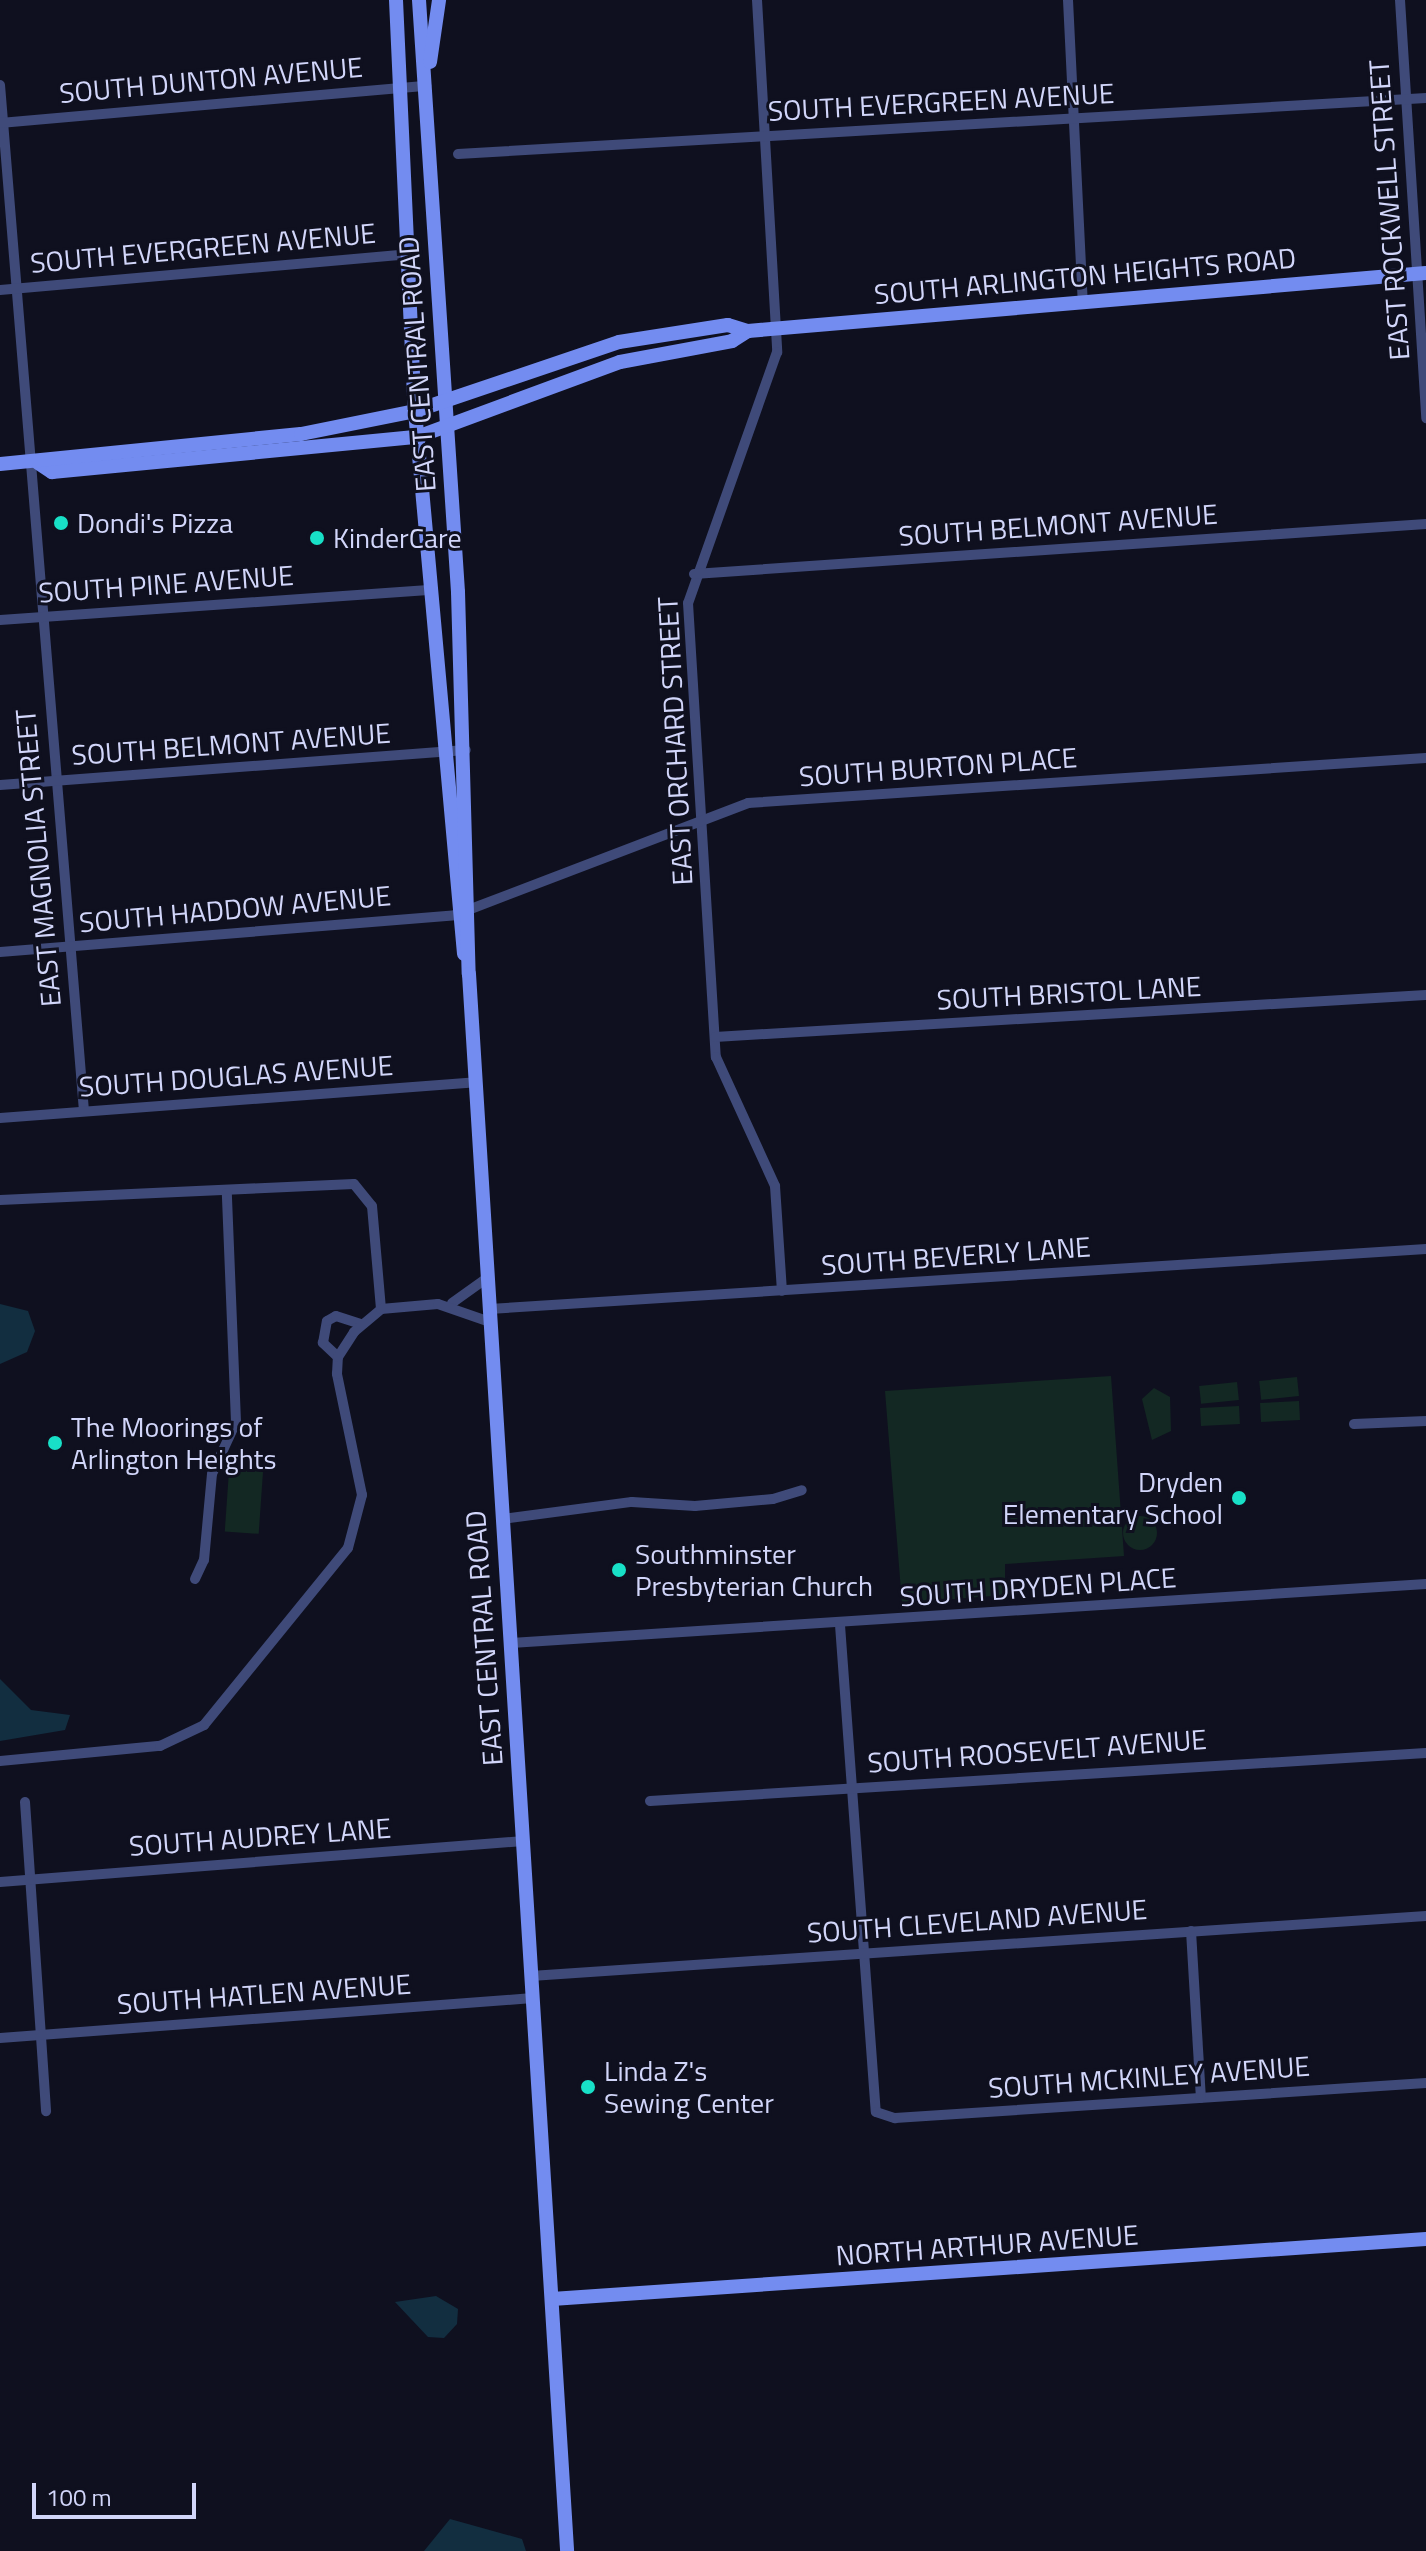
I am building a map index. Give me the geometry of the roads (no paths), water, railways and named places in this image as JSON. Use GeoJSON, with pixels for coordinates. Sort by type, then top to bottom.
{"type":"FeatureCollection","features":[{"type":"Feature","properties":{"kind":"main road","name":"EAST CENTRAL ROAD"},"geometry":{"type":"LineString","coordinates":[[396,0],[415,411],[432,590],[455,915],[469,974]]}},
{"type":"Feature","properties":{"kind":"main road"},"geometry":{"type":"LineString","coordinates":[[419,0],[426,86]]}},
{"type":"Feature","properties":{"kind":"main road"},"geometry":{"type":"LineString","coordinates":[[426,86],[439,0]]}},
{"type":"Feature","properties":{"kind":"main road","name":"EAST CENTRAL ROAD"},"geometry":{"type":"LineString","coordinates":[[426,86],[466,750],[472,909],[469,974],[567,2551]]}},
{"type":"Feature","properties":{"kind":"main road","name":"SOUTH ARLINGTON HEIGHTS ROAD"},"geometry":{"type":"LineString","coordinates":[[0,464],[301,434],[415,411],[619,342],[728,325],[748,331],[1422,274]]}},
{"type":"Feature","properties":{"kind":"main road","name":"SOUTH ARLINGTON HEIGHTS ROAD"},"geometry":{"type":"LineString","coordinates":[[34,463],[52,472],[417,437],[620,362],[732,341],[748,331]]}},
{"type":"Feature","properties":{"kind":"main road","name":"NORTH ARTHUR AVENUE"},"geometry":{"type":"LineString","coordinates":[[552,2299],[1426,2239]]}},
{"type":"Feature","properties":{"kind":"street","name":"EAST ORCHARD STREET"},"geometry":{"type":"LineString","coordinates":[[757,0],[777,352],[694,574],[688,603],[715,1037],[722,1072],[775,1186],[782,1291]]}},
{"type":"Feature","properties":{"kind":"street"},"geometry":{"type":"LineString","coordinates":[[1068,0],[1083,302]]}},
{"type":"Feature","properties":{"kind":"street","name":"EAST ROCKWELL STREET"},"geometry":{"type":"LineString","coordinates":[[1400,0],[1422,274],[1426,418]]}},
{"type":"Feature","properties":{"kind":"street","name":"EAST MAGNOLIA STREET"},"geometry":{"type":"LineString","coordinates":[[0,85],[34,463],[41,617],[84,1111]]}},
{"type":"Feature","properties":{"kind":"street","name":"SOUTH DUNTON AVENUE"},"geometry":{"type":"LineString","coordinates":[[1,122],[426,86]]}},
{"type":"Feature","properties":{"kind":"street","name":"SOUTH EVERGREEN AVENUE"},"geometry":{"type":"LineString","coordinates":[[458,154],[1426,98]]}},
{"type":"Feature","properties":{"kind":"street","name":"SOUTH EVERGREEN AVENUE"},"geometry":{"type":"LineString","coordinates":[[0,290],[410,254]]}},
{"type":"Feature","properties":{"kind":"street","name":"SOUTH BELMONT AVENUE"},"geometry":{"type":"LineString","coordinates":[[694,574],[1426,524]]}},
{"type":"Feature","properties":{"kind":"street","name":"SOUTH PINE AVENUE"},"geometry":{"type":"LineString","coordinates":[[0,620],[432,590]]}},
{"type":"Feature","properties":{"kind":"street","name":"SOUTH BELMONT AVENUE"},"geometry":{"type":"LineString","coordinates":[[0,785],[466,750]]}},
{"type":"Feature","properties":{"kind":"street","name":"SOUTH BURTON PLACE"},"geometry":{"type":"LineString","coordinates":[[472,909],[701,816],[748,803],[1426,758]]}},
{"type":"Feature","properties":{"kind":"street","name":"SOUTH HADDOW AVENUE"},"geometry":{"type":"LineString","coordinates":[[0,952],[455,915],[472,909]]}},
{"type":"Feature","properties":{"kind":"street","name":"SOUTH BRISTOL LANE"},"geometry":{"type":"LineString","coordinates":[[715,1037],[1426,995]]}},
{"type":"Feature","properties":{"kind":"street","name":"SOUTH DOUGLAS AVENUE"},"geometry":{"type":"LineString","coordinates":[[0,1118],[476,1082]]}},
{"type":"Feature","properties":{"kind":"street"},"geometry":{"type":"LineString","coordinates":[[0,1200],[138,1189],[227,1193],[341,1182],[365,1192],[381,1309]]}},
{"type":"Feature","properties":{"kind":"street"},"geometry":{"type":"LineString","coordinates":[[195,1579],[204,1560],[212,1474],[236,1422],[227,1193]]}},
{"type":"Feature","properties":{"kind":"street","name":"SOUTH BEVERLY LANE"},"geometry":{"type":"LineString","coordinates":[[490,1315],[782,1291],[1426,1249]]}},
{"type":"Feature","properties":{"kind":"street"},"geometry":{"type":"LineString","coordinates":[[452,1303],[487,1278]]}},
{"type":"Feature","properties":{"kind":"street"},"geometry":{"type":"LineString","coordinates":[[338,1357],[361,1324],[381,1309],[452,1303],[490,1315]]}},
{"type":"Feature","properties":{"kind":"street"},"geometry":{"type":"LineString","coordinates":[[0,1761],[175,1743],[213,1715],[340,1563],[360,1515],[338,1357],[323,1343],[327,1321],[336,1316],[361,1324]]}},
{"type":"Feature","properties":{"kind":"street"},"geometry":{"type":"LineString","coordinates":[[1354,1424],[1426,1421]]}},
{"type":"Feature","properties":{"kind":"street"},"geometry":{"type":"LineString","coordinates":[[502,1519],[632,1502],[695,1506],[773,1499],[802,1490]]}},
{"type":"Feature","properties":{"kind":"street","name":"SOUTH DRYDEN PLACE"},"geometry":{"type":"LineString","coordinates":[[511,1643],[840,1625],[1426,1584]]}},
{"type":"Feature","properties":{"kind":"street"},"geometry":{"type":"LineString","coordinates":[[840,1625],[859,1951]]}},
{"type":"Feature","properties":{"kind":"street","name":"SOUTH ROOSEVELT AVENUE"},"geometry":{"type":"LineString","coordinates":[[650,1801],[850,1786],[1426,1753]]}},
{"type":"Feature","properties":{"kind":"street"},"geometry":{"type":"LineString","coordinates":[[25,1802],[46,2111]]}},
{"type":"Feature","properties":{"kind":"street","name":"SOUTH AUDREY LANE"},"geometry":{"type":"LineString","coordinates":[[0,1882],[523,1841]]}},
{"type":"Feature","properties":{"kind":"street","name":"SOUTH CLEVELAND AVENUE"},"geometry":{"type":"LineString","coordinates":[[531,1976],[859,1951],[1426,1916]]}},
{"type":"Feature","properties":{"kind":"street"},"geometry":{"type":"LineString","coordinates":[[1191,1931],[1201,2098]]}},
{"type":"Feature","properties":{"kind":"street","name":"SOUTH MCKINLEY AVENUE"},"geometry":{"type":"LineString","coordinates":[[859,1951],[876,2112],[895,2118],[1426,2083]]}},
{"type":"Feature","properties":{"kind":"street","name":"SOUTH HATLEN AVENUE"},"geometry":{"type":"LineString","coordinates":[[0,2038],[533,1998]]}},
{"type":"Feature","properties":{"kind":"water"},"geometry":{"type":"Polygon","coordinates":[[[0,1304],[28,1311],[35,1331],[27,1352],[0,1364],[0,1304]]]}},
{"type":"Feature","properties":{"kind":"water"},"geometry":{"type":"Polygon","coordinates":[[[0,1679],[31,1710],[70,1715],[65,1730],[0,1741],[0,1679]]]}},
{"type":"Feature","properties":{"kind":"water"},"geometry":{"type":"Polygon","coordinates":[[[436,2296],[458,2309],[457,2324],[444,2338],[428,2337],[395,2302],[436,2296]]]}},
{"type":"Feature","properties":{"kind":"water"},"geometry":{"type":"Polygon","coordinates":[[[450,2519],[522,2539],[526,2551],[424,2551],[450,2519]]]}},
{"type":"Feature","properties":{"kind":"place","name":"Dondi's Pizza"},"geometry":{"type":"Point","coordinates":[61,523]}},
{"type":"Feature","properties":{"kind":"place","name":"KinderCare"},"geometry":{"type":"Point","coordinates":[317,538]}},
{"type":"Feature","properties":{"kind":"place","name":"The Moorings of Arlington Heights"},"geometry":{"type":"Point","coordinates":[55,1443]}},
{"type":"Feature","properties":{"kind":"place","name":"Dryden Elementary School"},"geometry":{"type":"Point","coordinates":[1239,1498]}},
{"type":"Feature","properties":{"kind":"place","name":"Southminster Presbyterian Church"},"geometry":{"type":"Point","coordinates":[619,1570]}},
{"type":"Feature","properties":{"kind":"place","name":"Linda Z's Sewing Center"},"geometry":{"type":"Point","coordinates":[588,2087]}}]}
